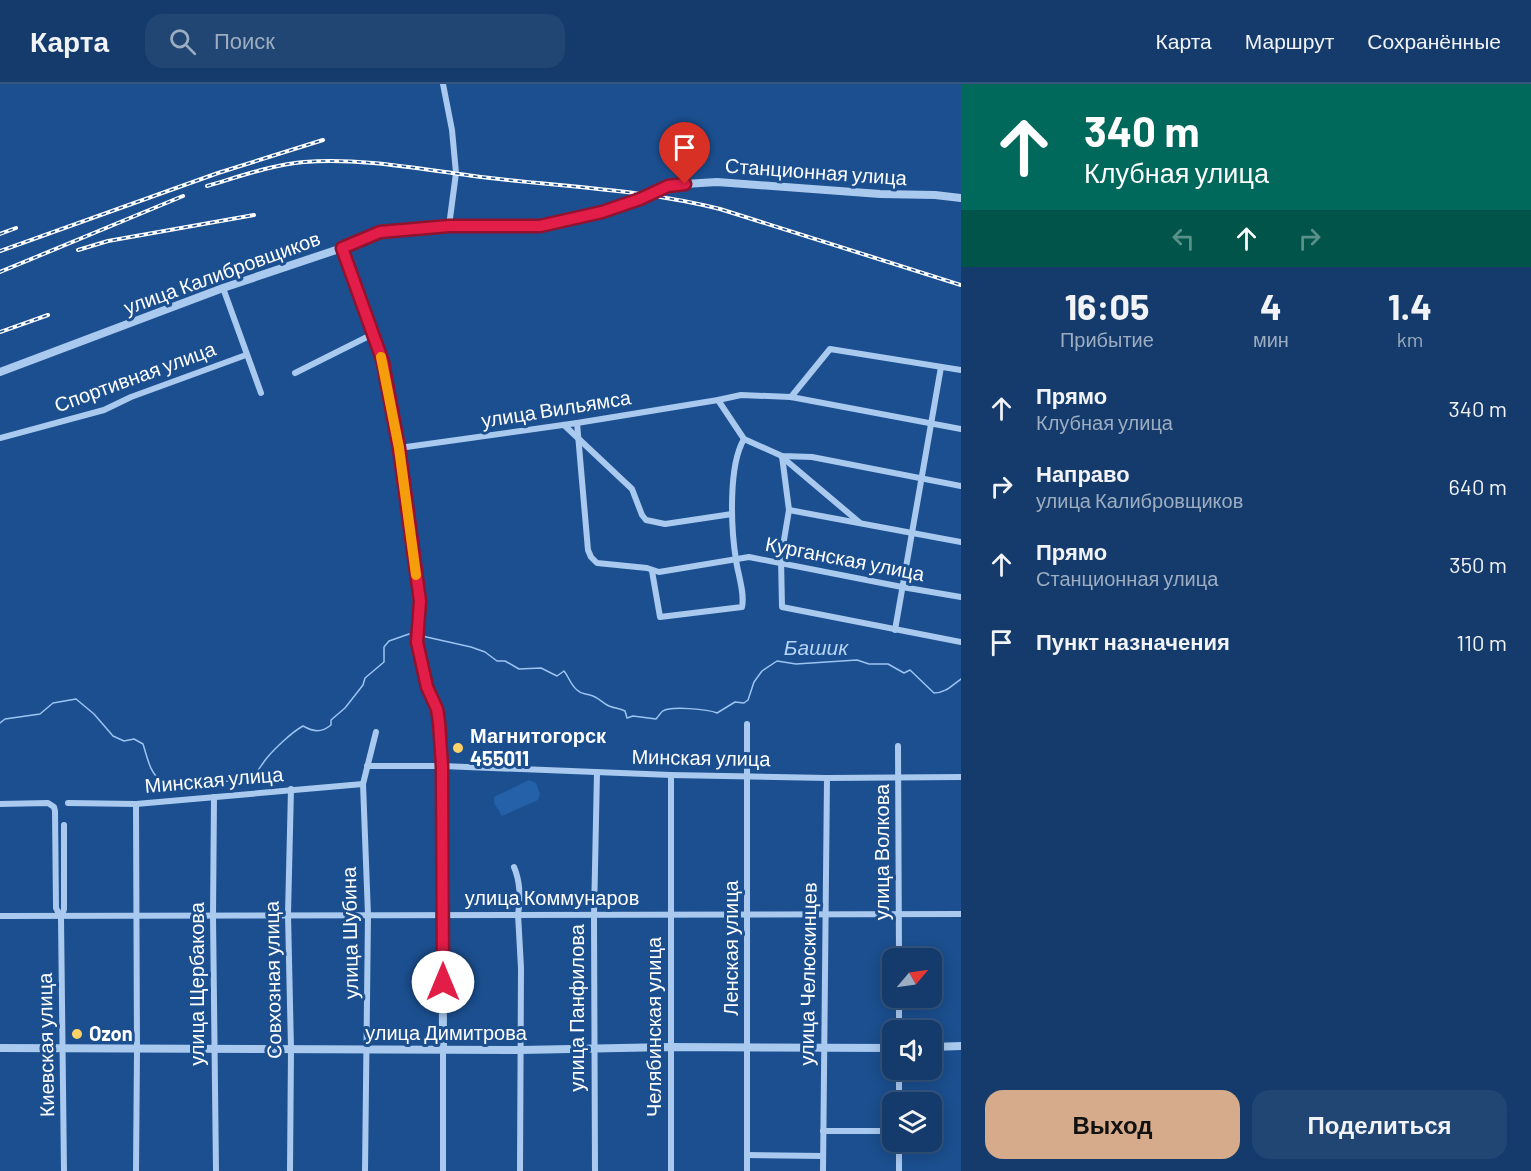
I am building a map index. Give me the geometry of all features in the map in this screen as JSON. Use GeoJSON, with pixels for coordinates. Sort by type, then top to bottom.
{"type":"FeatureCollection","features":[{"type":"Feature","properties":{"kind":"street"},"geometry":{"type":"LineString","coordinates":[[443,84],[452,130],[456,173],[449,226]]}},
{"type":"Feature","properties":{"kind":"street","name":"Станционная улица"},"geometry":{"type":"LineString","coordinates":[[602,212],[640,199],[668,186],[717,182],[961,198]]}},
{"type":"Feature","properties":{"kind":"street","name":"улица Калибровщиков"},"geometry":{"type":"LineString","coordinates":[[0,372],[223,288],[342,248],[380,232],[449,226],[540,226],[602,212]]}},
{"type":"Feature","properties":{"kind":"street"},"geometry":{"type":"LineString","coordinates":[[342,248],[383,362],[399,448],[420,601],[417,642],[427,687],[437,709],[439,722],[442,766],[444,915],[443,1171]]}},
{"type":"Feature","properties":{"kind":"street"},"geometry":{"type":"LineString","coordinates":[[223,288],[261,393]]}},
{"type":"Feature","properties":{"kind":"street"},"geometry":{"type":"LineString","coordinates":[[295,373],[373,334]]}},
{"type":"Feature","properties":{"kind":"street"},"geometry":{"type":"LineString","coordinates":[[791,397],[830,349],[961,370]]}},
{"type":"Feature","properties":{"kind":"street","name":"Спортивная улица"},"geometry":{"type":"LineString","coordinates":[[0,438],[104,410],[131,397],[246,355]]}},
{"type":"Feature","properties":{"kind":"street"},"geometry":{"type":"LineString","coordinates":[[895,630],[940,367]]}},
{"type":"Feature","properties":{"kind":"street","name":"улица Вильямса"},"geometry":{"type":"LineString","coordinates":[[399,448],[577,423],[741,395],[791,397],[961,429]]}},
{"type":"Feature","properties":{"kind":"street"},"geometry":{"type":"LineString","coordinates":[[718,400],[744,439],[782,456],[859,522]]}},
{"type":"Feature","properties":{"kind":"street"},"geometry":{"type":"LineString","coordinates":[[577,423],[579,440]]}},
{"type":"Feature","properties":{"kind":"street"},"geometry":{"type":"LineString","coordinates":[[564,425],[632,489],[642,515],[652,522],[665,524],[732,514]]}},
{"type":"Feature","properties":{"kind":"street"},"geometry":{"type":"LineString","coordinates":[[652,571],[660,617],[739,608],[743,604],[735,560],[732,514],[735,468],[744,439]]}},
{"type":"Feature","properties":{"kind":"street","name":"Курганская улица"},"geometry":{"type":"LineString","coordinates":[[579,440],[588,550],[597,563],[659,572],[749,557],[961,597]]}},
{"type":"Feature","properties":{"kind":"street"},"geometry":{"type":"LineString","coordinates":[[782,456],[812,457],[961,486]]}},
{"type":"Feature","properties":{"kind":"street"},"geometry":{"type":"LineString","coordinates":[[782,456],[789,510],[782,564],[781,603],[786,609],[961,642]]}},
{"type":"Feature","properties":{"kind":"street"},"geometry":{"type":"LineString","coordinates":[[789,510],[961,542]]}},
{"type":"Feature","properties":{"kind":"street","name":"Ленская улица"},"geometry":{"type":"LineString","coordinates":[[747,724],[747,1171]]}},
{"type":"Feature","properties":{"kind":"street","name":"улица Шубина"},"geometry":{"type":"LineString","coordinates":[[365,1171],[368,915],[363,784],[376,732]]}},
{"type":"Feature","properties":{"kind":"street","name":"улица Волкова"},"geometry":{"type":"LineString","coordinates":[[898,746],[898,948]]}},
{"type":"Feature","properties":{"kind":"street","name":"Минская улица"},"geometry":{"type":"LineString","coordinates":[[367,766],[442,766],[671,775],[827,778],[961,777]]}},
{"type":"Feature","properties":{"kind":"street","name":"улица Панфилова"},"geometry":{"type":"LineString","coordinates":[[595,1171],[593,1048],[597,772]]}},
{"type":"Feature","properties":{"kind":"street","name":"Челябинская улица"},"geometry":{"type":"LineString","coordinates":[[671,775],[671,1171]]}},
{"type":"Feature","properties":{"kind":"street","name":"улица Челюскинцев"},"geometry":{"type":"LineString","coordinates":[[823,1171],[827,778]]}},
{"type":"Feature","properties":{"kind":"street","name":"Минская улица"},"geometry":{"type":"LineString","coordinates":[[68,803],[135,804],[363,784]]}},
{"type":"Feature","properties":{"kind":"street","name":"Совхозная улица"},"geometry":{"type":"LineString","coordinates":[[290,1171],[291,1049],[288,915],[291,789]]}},
{"type":"Feature","properties":{"kind":"street","name":"улица Щербакова"},"geometry":{"type":"LineString","coordinates":[[214,797],[216,1171]]}},
{"type":"Feature","properties":{"kind":"street","name":"Киевская улица"},"geometry":{"type":"LineString","coordinates":[[0,804],[48,803],[54,807],[57,908],[61,918]]}},
{"type":"Feature","properties":{"kind":"street"},"geometry":{"type":"LineString","coordinates":[[135,804],[136,1171]]}},
{"type":"Feature","properties":{"kind":"street","name":"Киевская улица"},"geometry":{"type":"LineString","coordinates":[[64,825],[64,909],[61,918],[64,1171]]}},
{"type":"Feature","properties":{"kind":"street"},"geometry":{"type":"LineString","coordinates":[[56,841],[64,841]]}},
{"type":"Feature","properties":{"kind":"street"},"geometry":{"type":"LineString","coordinates":[[514,867],[518,877],[520,947],[520,1171]]}},
{"type":"Feature","properties":{"kind":"street","name":"улица Коммунаров"},"geometry":{"type":"LineString","coordinates":[[0,916],[61,918],[288,915],[961,914]]}},
{"type":"Feature","properties":{"kind":"street"},"geometry":{"type":"LineString","coordinates":[[942,1047],[961,1046]]}},
{"type":"Feature","properties":{"kind":"street","name":"улица Димитрова"},"geometry":{"type":"LineString","coordinates":[[0,1048],[521,1050],[670,1047],[882,1047]]}},
{"type":"Feature","properties":{"kind":"street"},"geometry":{"type":"LineString","coordinates":[[823,1131],[882,1131]]}},
{"type":"Feature","properties":{"kind":"street"},"geometry":{"type":"LineString","coordinates":[[899,1152],[899,1171]]}},
{"type":"Feature","properties":{"kind":"street"},"geometry":{"type":"LineString","coordinates":[[747,1155],[823,1156]]}},
{"type":"Feature","properties":{"kind":"shaded area"},"geometry":{"type":"Polygon","coordinates":[[[529,780],[536,783],[540,794],[538,800],[502,816],[494,803],[494,797],[529,780]]]}},
{"type":"Feature","properties":{"kind":"waterway","name":"Башик"},"geometry":{"type":"LineString","coordinates":[[0,723],[5,719],[40,714],[53,703],[76,699],[94,714],[113,736],[124,741],[134,739],[143,744],[152,770],[162,781],[190,784],[246,780],[255,774],[278,746],[303,726],[321,730],[331,725],[331,720],[345,708],[363,685],[365,678],[384,662],[384,647],[389,641],[409,634]]}},
{"type":"Feature","properties":{"kind":"waterway","name":"Башик"},"geometry":{"type":"LineString","coordinates":[[422,636],[471,647],[485,652],[497,661],[505,661],[519,669],[541,668],[557,676],[564,671],[579,692],[625,711],[627,718],[633,716],[656,719],[662,711],[681,708],[717,713],[735,702],[744,703],[748,700],[754,682],[762,671],[777,661],[796,664],[857,660],[869,664],[888,664],[904,673],[910,670],[934,693],[945,690],[961,679]]}},
{"type":"Feature","properties":{"kind":"railway"},"geometry":{"type":"LineString","coordinates":[[0,251],[218,173],[323,140]]}},
{"type":"Feature","properties":{"kind":"railway"},"geometry":{"type":"LineString","coordinates":[[207,186],[279,166],[304,162],[351,161],[635,193],[720,209],[961,285]]}},
{"type":"Feature","properties":{"kind":"railway"},"geometry":{"type":"LineString","coordinates":[[0,272],[183,196]]}},
{"type":"Feature","properties":{"kind":"railway"},"geometry":{"type":"LineString","coordinates":[[78,250],[108,241],[254,215]]}},
{"type":"Feature","properties":{"kind":"railway"},"geometry":{"type":"LineString","coordinates":[[0,234],[16,228]]}},
{"type":"Feature","properties":{"kind":"railway"},"geometry":{"type":"LineString","coordinates":[[0,332],[48,315]]}},
{"type":"Feature","properties":{"kind":"slow traffic"},"geometry":{"type":"LineString","coordinates":[[381,357],[399,448],[416,575]]}},
{"type":"Feature","properties":{"kind":"place","name":"Магнитогорск 455011"},"geometry":{"type":"Point","coordinates":[458,748]}},
{"type":"Feature","properties":{"kind":"place","name":"Ozon"},"geometry":{"type":"Point","coordinates":[77,1034]}},
{"type":"Feature","properties":{"kind":"route"},"geometry":{"type":"LineString","coordinates":[[443,982],[442,766],[439,722],[437,709],[427,687],[417,642],[420,601],[399,448],[383,362],[342,248],[380,232],[449,226],[540,226],[602,212],[640,199],[668,186],[685,184]]}}]}
